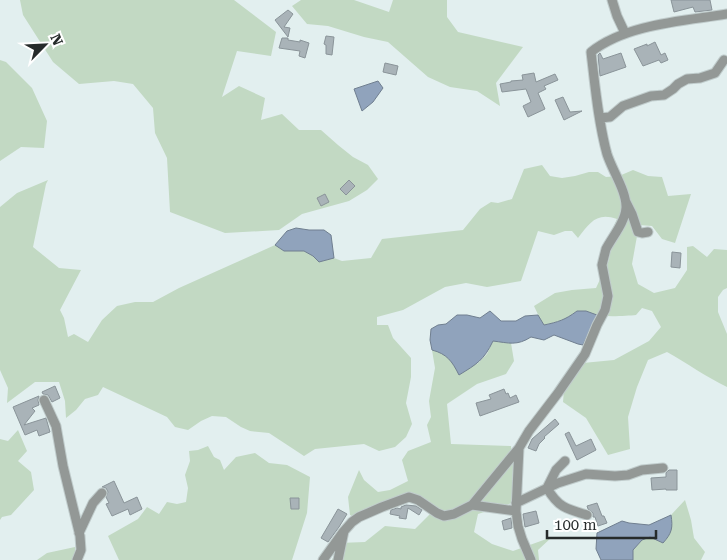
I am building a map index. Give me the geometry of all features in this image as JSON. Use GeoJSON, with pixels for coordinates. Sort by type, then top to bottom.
{"type":"FeatureCollection","features":[{"type":"Feature","properties":{"kind":"street"},"geometry":{"type":"LineString","coordinates":[[612,0],[625,33]]}},
{"type":"Feature","properties":{"kind":"street"},"geometry":{"type":"LineString","coordinates":[[648,232],[638,232],[607,154],[591,52],[612,38],[625,33],[727,14]]}},
{"type":"Feature","properties":{"kind":"street"},"geometry":{"type":"LineString","coordinates":[[600,118],[610,117],[623,106],[651,96],[664,95],[687,79],[700,78],[715,73],[724,60]]}},
{"type":"Feature","properties":{"kind":"street"},"geometry":{"type":"LineString","coordinates":[[323,560],[352,522],[382,507],[410,497],[444,516],[454,514],[472,505],[519,448],[529,431],[585,354],[605,310],[608,296],[602,270],[603,258],[606,249],[625,216],[626,202]]}},
{"type":"Feature","properties":{"kind":"street"},"geometry":{"type":"LineString","coordinates":[[44,400],[56,426],[63,466],[79,533],[81,550],[77,560]]}},
{"type":"Feature","properties":{"kind":"street"},"geometry":{"type":"LineString","coordinates":[[519,448],[516,507],[518,526],[531,560]]}},
{"type":"Feature","properties":{"kind":"street"},"geometry":{"type":"LineString","coordinates":[[547,488],[556,470],[565,461]]}},
{"type":"Feature","properties":{"kind":"street"},"geometry":{"type":"LineString","coordinates":[[472,505],[516,507],[547,488],[586,474],[615,476],[663,468]]}},
{"type":"Feature","properties":{"kind":"street"},"geometry":{"type":"LineString","coordinates":[[547,488],[558,504],[564,508],[586,515]]}},
{"type":"Feature","properties":{"kind":"street"},"geometry":{"type":"LineString","coordinates":[[79,533],[93,503],[102,493]]}},
{"type":"Feature","properties":{"kind":"street"},"geometry":{"type":"LineString","coordinates":[[338,560],[344,532]]}},
{"type":"Feature","properties":{"kind":"green space"},"geometry":{"type":"Polygon","coordinates":[[[20,0],[234,0],[276,32],[271,56],[237,51],[222,97],[239,86],[265,98],[261,120],[282,114],[299,130],[321,130],[353,157],[368,165],[378,179],[367,190],[349,201],[302,214],[279,230],[225,233],[170,212],[167,158],[155,133],[153,108],[133,84],[114,81],[79,84],[53,62],[23,15],[20,0]]]}},
{"type":"Feature","properties":{"kind":"green space"},"geometry":{"type":"Polygon","coordinates":[[[301,0],[354,0],[389,12],[393,0],[447,0],[447,17],[458,32],[523,47],[496,83],[500,106],[477,91],[450,87],[428,77],[388,42],[328,26],[307,24],[292,6],[301,0]]]}},
{"type":"Feature","properties":{"kind":"green space"},"geometry":{"type":"Polygon","coordinates":[[[0,60],[6,62],[32,88],[47,121],[44,148],[21,147],[0,161],[0,60]]]}},
{"type":"Feature","properties":{"kind":"green space"},"geometry":{"type":"Polygon","coordinates":[[[542,165],[550,176],[562,178],[589,172],[598,172],[606,177],[619,176],[633,170],[648,176],[662,177],[668,196],[691,194],[675,243],[662,239],[652,226],[639,225],[632,264],[638,284],[654,293],[675,288],[687,270],[687,247],[693,246],[707,257],[714,249],[727,250],[727,288],[718,297],[718,312],[727,334],[727,387],[667,352],[648,360],[628,417],[630,449],[608,455],[586,418],[563,402],[564,390],[583,363],[614,360],[649,341],[661,327],[652,311],[642,308],[636,315],[600,316],[577,311],[569,317],[543,325],[534,306],[555,293],[596,288],[609,260],[612,230],[617,219],[610,217],[594,220],[578,238],[572,231],[565,231],[554,235],[538,231],[521,281],[487,287],[466,283],[445,287],[403,310],[377,317],[377,325],[388,325],[393,338],[411,358],[411,377],[406,403],[412,424],[406,437],[395,447],[379,451],[364,444],[315,449],[304,456],[269,433],[250,431],[226,417],[212,416],[188,430],[175,427],[167,417],[103,387],[98,395],[85,399],[66,418],[65,401],[59,382],[35,382],[7,403],[8,388],[0,370],[0,207],[17,193],[48,180],[33,247],[59,268],[81,270],[60,310],[64,318],[68,337],[74,334],[88,342],[102,320],[117,306],[135,302],[153,302],[179,288],[275,245],[284,251],[304,251],[319,262],[334,258],[342,261],[371,258],[382,239],[463,230],[480,209],[491,202],[498,203],[512,199],[524,169],[542,165]]]}},
{"type":"Feature","properties":{"kind":"green space"},"geometry":{"type":"Polygon","coordinates":[[[493,341],[511,343],[514,361],[506,374],[477,384],[447,404],[451,444],[511,446],[513,467],[512,503],[478,514],[474,532],[492,544],[513,551],[552,537],[538,550],[539,560],[332,560],[339,543],[365,542],[385,526],[415,529],[430,514],[418,504],[408,501],[388,507],[362,521],[350,515],[348,497],[359,470],[364,480],[378,492],[390,490],[408,481],[402,460],[408,451],[431,442],[427,425],[431,417],[429,401],[435,368],[432,350],[442,352],[453,363],[477,364],[487,354],[493,341]]]}},
{"type":"Feature","properties":{"kind":"green space"},"geometry":{"type":"Polygon","coordinates":[[[18,430],[27,451],[18,461],[31,472],[34,490],[11,515],[2,517],[0,520],[0,439],[8,441],[18,430]]]}},
{"type":"Feature","properties":{"kind":"green space"},"geometry":{"type":"Polygon","coordinates":[[[208,446],[214,457],[220,460],[224,470],[236,457],[255,453],[269,463],[287,465],[310,477],[307,513],[292,560],[119,560],[108,536],[138,519],[147,507],[159,514],[167,502],[177,504],[186,502],[188,488],[185,475],[190,461],[189,451],[208,446]]]}},
{"type":"Feature","properties":{"kind":"green space"},"geometry":{"type":"Polygon","coordinates":[[[685,500],[694,538],[705,552],[701,560],[633,560],[633,550],[642,540],[650,537],[657,540],[672,525],[671,515],[685,500]]]}},
{"type":"Feature","properties":{"kind":"green space"},"geometry":{"type":"Polygon","coordinates":[[[75,547],[75,560],[37,560],[47,553],[75,547]]]}},
{"type":"Feature","properties":{"kind":"water"},"geometry":{"type":"Polygon","coordinates":[[[378,81],[383,88],[373,102],[362,111],[354,89],[378,81]]]}},
{"type":"Feature","properties":{"kind":"water"},"geometry":{"type":"Polygon","coordinates":[[[296,228],[324,230],[331,235],[334,258],[319,262],[304,251],[284,251],[275,245],[287,231],[296,228]]]}},
{"type":"Feature","properties":{"kind":"water"},"geometry":{"type":"Polygon","coordinates":[[[490,311],[501,321],[516,321],[525,316],[538,315],[544,325],[569,317],[577,311],[586,311],[597,315],[583,345],[554,335],[544,340],[531,337],[517,343],[493,341],[479,361],[459,375],[448,359],[432,350],[430,340],[431,329],[438,325],[446,324],[457,315],[480,318],[490,311]]]}},
{"type":"Feature","properties":{"kind":"water"},"geometry":{"type":"Polygon","coordinates":[[[671,515],[671,530],[663,543],[650,537],[642,540],[633,550],[633,560],[601,560],[596,549],[597,533],[622,521],[649,525],[671,515]]]}},
{"type":"Feature","properties":{"kind":"building"},"geometry":{"type":"Polygon","coordinates":[[[671,0],[710,0],[712,10],[695,12],[693,7],[674,12],[671,0]]]}},
{"type":"Feature","properties":{"kind":"building"},"geometry":{"type":"Polygon","coordinates":[[[288,10],[293,14],[284,27],[290,28],[288,37],[275,20],[288,10]]]}},
{"type":"Feature","properties":{"kind":"building"},"geometry":{"type":"Polygon","coordinates":[[[326,36],[334,37],[332,55],[326,54],[326,45],[324,44],[326,36]]]}},
{"type":"Feature","properties":{"kind":"building"},"geometry":{"type":"Polygon","coordinates":[[[282,38],[309,43],[305,58],[299,56],[300,51],[279,48],[282,38]]]}},
{"type":"Feature","properties":{"kind":"building"},"geometry":{"type":"Polygon","coordinates":[[[655,42],[661,55],[665,53],[668,60],[661,63],[659,60],[643,66],[634,49],[655,42]]]}},
{"type":"Feature","properties":{"kind":"building"},"geometry":{"type":"Polygon","coordinates":[[[600,53],[603,59],[621,53],[626,67],[600,76],[598,55],[600,53]]]}},
{"type":"Feature","properties":{"kind":"building"},"geometry":{"type":"Polygon","coordinates":[[[385,63],[398,66],[396,75],[383,72],[385,63]]]}},
{"type":"Feature","properties":{"kind":"building"},"geometry":{"type":"Polygon","coordinates":[[[534,73],[536,82],[555,74],[558,80],[544,86],[546,89],[538,93],[545,109],[528,117],[523,106],[531,102],[526,89],[502,92],[500,84],[523,80],[522,75],[534,73]]]}},
{"type":"Feature","properties":{"kind":"building"},"geometry":{"type":"Polygon","coordinates":[[[563,97],[570,112],[582,111],[564,120],[555,100],[563,97]]]}},
{"type":"Feature","properties":{"kind":"building"},"geometry":{"type":"Polygon","coordinates":[[[349,180],[355,186],[346,195],[340,189],[349,180]]]}},
{"type":"Feature","properties":{"kind":"building"},"geometry":{"type":"Polygon","coordinates":[[[325,194],[329,202],[321,206],[317,198],[325,194]]]}},
{"type":"Feature","properties":{"kind":"building"},"geometry":{"type":"Polygon","coordinates":[[[672,252],[681,253],[680,268],[671,267],[672,252]]]}},
{"type":"Feature","properties":{"kind":"building"},"geometry":{"type":"Polygon","coordinates":[[[55,386],[60,398],[52,402],[48,395],[42,392],[55,386]]]}},
{"type":"Feature","properties":{"kind":"building"},"geometry":{"type":"Polygon","coordinates":[[[504,389],[510,398],[516,395],[519,402],[480,416],[476,403],[491,399],[489,395],[504,389]]]}},
{"type":"Feature","properties":{"kind":"building"},"geometry":{"type":"Polygon","coordinates":[[[39,396],[39,405],[32,408],[35,411],[24,425],[46,418],[50,432],[39,436],[37,430],[25,435],[13,407],[39,396]]]}},
{"type":"Feature","properties":{"kind":"building"},"geometry":{"type":"Polygon","coordinates":[[[555,419],[559,424],[544,437],[536,451],[528,448],[532,439],[555,419]]]}},
{"type":"Feature","properties":{"kind":"building"},"geometry":{"type":"Polygon","coordinates":[[[569,432],[576,446],[591,439],[596,450],[577,460],[565,434],[569,432]]]}},
{"type":"Feature","properties":{"kind":"building"},"geometry":{"type":"Polygon","coordinates":[[[669,470],[677,470],[677,490],[652,490],[651,478],[666,477],[666,473],[669,470]]]}},
{"type":"Feature","properties":{"kind":"building"},"geometry":{"type":"Polygon","coordinates":[[[114,481],[124,503],[137,497],[142,509],[130,515],[128,509],[112,516],[106,504],[109,503],[106,497],[108,492],[106,488],[102,487],[114,481]]]}},
{"type":"Feature","properties":{"kind":"building"},"geometry":{"type":"Polygon","coordinates":[[[290,498],[299,498],[299,509],[291,509],[290,498]]]}},
{"type":"Feature","properties":{"kind":"building"},"geometry":{"type":"Polygon","coordinates":[[[597,503],[607,523],[598,526],[593,513],[587,506],[597,503]]]}},
{"type":"Feature","properties":{"kind":"building"},"geometry":{"type":"Polygon","coordinates":[[[406,505],[416,506],[422,510],[419,515],[408,508],[406,519],[390,514],[391,510],[401,509],[401,507],[406,505]]]}},
{"type":"Feature","properties":{"kind":"building"},"geometry":{"type":"Polygon","coordinates":[[[338,509],[347,514],[328,542],[321,538],[338,509]]]}},
{"type":"Feature","properties":{"kind":"building"},"geometry":{"type":"Polygon","coordinates":[[[536,511],[539,523],[525,527],[523,514],[536,511]]]}},
{"type":"Feature","properties":{"kind":"building"},"geometry":{"type":"Polygon","coordinates":[[[511,518],[512,528],[504,530],[502,521],[511,518]]]}}]}
